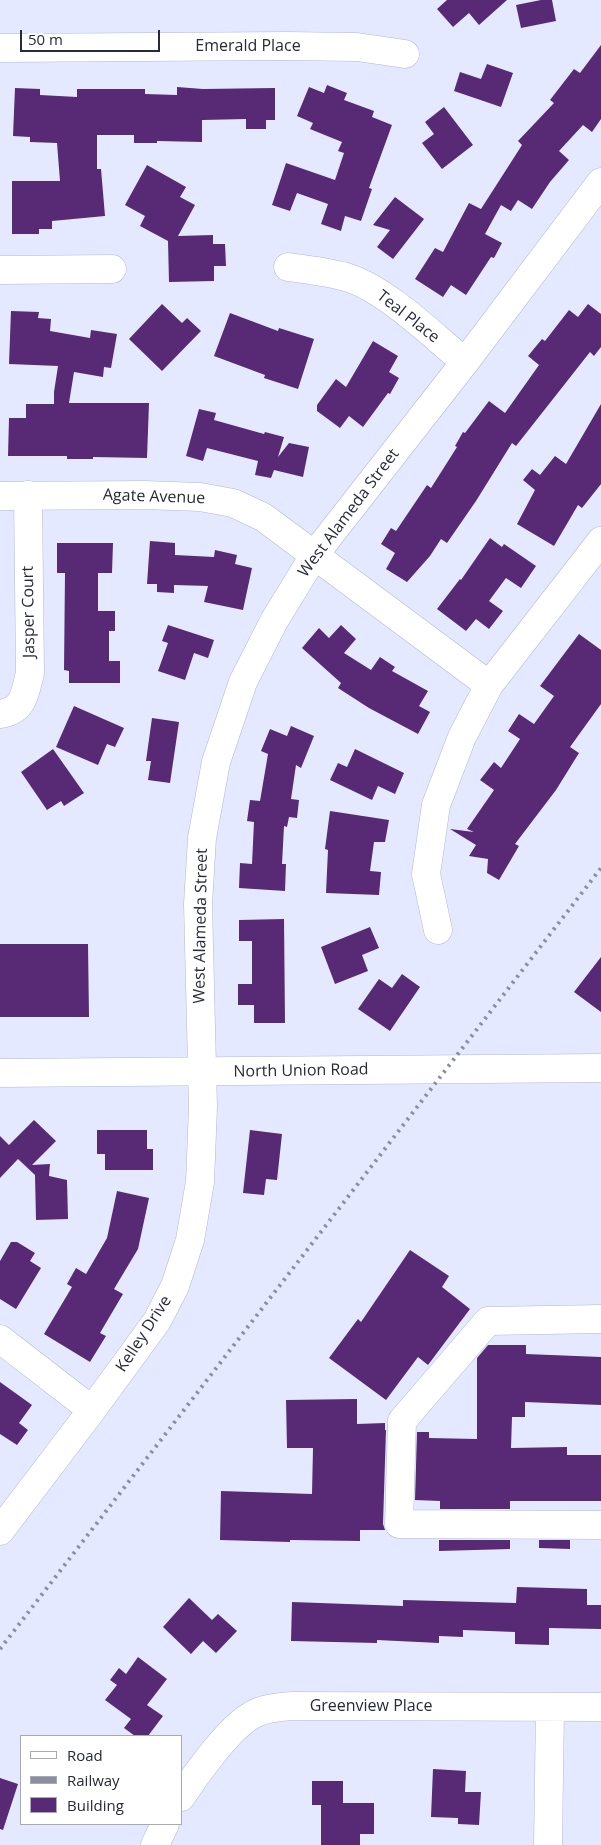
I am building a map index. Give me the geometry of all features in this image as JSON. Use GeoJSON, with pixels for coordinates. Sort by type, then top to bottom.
{"type":"FeatureCollection","features":[{"type":"Feature","properties":{"kind":"street","name":"Emerald Place"},"geometry":{"type":"LineString","coordinates":[[0,48],[357,47],[406,54]]}},
{"type":"Feature","properties":{"kind":"street","name":"West Alameda Street"},"geometry":{"type":"LineString","coordinates":[[202,1072],[198,880],[202,838],[216,762],[243,682],[274,621],[315,554],[465,362],[601,182]]}},
{"type":"Feature","properties":{"kind":"street","name":"Teal Place"},"geometry":{"type":"LineString","coordinates":[[288,267],[350,278],[383,295],[465,362]]}},
{"type":"Feature","properties":{"kind":"street"},"geometry":{"type":"LineString","coordinates":[[0,270],[112,269]]}},
{"type":"Feature","properties":{"kind":"street","name":"Agate Avenue"},"geometry":{"type":"LineString","coordinates":[[0,496],[144,494],[191,496],[233,503],[264,517],[489,684]]}},
{"type":"Feature","properties":{"kind":"street","name":"Jasper Court"},"geometry":{"type":"LineString","coordinates":[[0,714],[9,713],[17,708],[24,698],[30,673],[28,496]]}},
{"type":"Feature","properties":{"kind":"street"},"geometry":{"type":"LineString","coordinates":[[438,930],[426,874],[436,805],[462,737],[489,684],[601,541]]}},
{"type":"Feature","properties":{"kind":"street","name":"North Union Road"},"geometry":{"type":"LineString","coordinates":[[0,1073],[601,1068]]}},
{"type":"Feature","properties":{"kind":"street","name":"Kelley Drive"},"geometry":{"type":"LineString","coordinates":[[0,1531],[157,1321],[175,1286],[190,1240],[200,1182],[203,1107],[202,1072]]}},
{"type":"Feature","properties":{"kind":"street"},"geometry":{"type":"LineString","coordinates":[[601,1319],[488,1321],[402,1422],[400,1524],[601,1525]]}},
{"type":"Feature","properties":{"kind":"street"},"geometry":{"type":"LineString","coordinates":[[0,1338],[92,1410]]}},
{"type":"Feature","properties":{"kind":"street","name":"Greenview Place"},"geometry":{"type":"LineString","coordinates":[[182,1796],[232,1731],[249,1716],[269,1709],[294,1706],[601,1707]]}},
{"type":"Feature","properties":{"kind":"street"},"geometry":{"type":"LineString","coordinates":[[548,1845],[550,1708]]}},
{"type":"Feature","properties":{"kind":"street"},"geometry":{"type":"LineString","coordinates":[[155,1845],[165,1825]]}},
{"type":"Feature","properties":{"kind":"building"},"geometry":{"type":"Polygon","coordinates":[[[447,0],[507,0],[479,25],[469,13],[453,27],[437,9],[447,0]]]}},
{"type":"Feature","properties":{"kind":"building"},"geometry":{"type":"Polygon","coordinates":[[[541,0],[552,0],[556,21],[521,28],[516,5],[541,0]]]}},
{"type":"Feature","properties":{"kind":"building"},"geometry":{"type":"Polygon","coordinates":[[[601,45],[601,119],[592,132],[583,125],[559,151],[569,160],[550,182],[532,209],[518,200],[511,211],[501,205],[485,234],[502,243],[494,258],[491,257],[466,295],[451,285],[443,297],[415,279],[435,248],[443,252],[469,203],[481,209],[522,145],[518,141],[554,103],[550,100],[574,69],[580,73],[601,45]]]}},
{"type":"Feature","properties":{"kind":"building"},"geometry":{"type":"Polygon","coordinates":[[[487,64],[513,73],[501,107],[454,91],[460,72],[481,79],[487,64]]]}},
{"type":"Feature","properties":{"kind":"building"},"geometry":{"type":"Polygon","coordinates":[[[327,85],[347,93],[344,100],[374,111],[372,117],[392,125],[369,188],[372,189],[361,221],[345,216],[341,231],[321,224],[328,204],[297,193],[290,211],[272,205],[286,163],[335,180],[344,153],[338,151],[342,142],[310,129],[313,123],[297,116],[309,87],[324,93],[327,85]]]}},
{"type":"Feature","properties":{"kind":"building"},"geometry":{"type":"Polygon","coordinates":[[[177,87],[203,89],[275,88],[275,120],[266,120],[266,129],[246,129],[246,119],[202,120],[202,142],[157,141],[157,143],[134,143],[134,135],[97,135],[97,169],[101,169],[105,216],[52,221],[52,229],[39,229],[39,234],[12,234],[12,181],[60,181],[57,143],[30,142],[30,137],[13,136],[15,88],[40,89],[40,95],[77,97],[77,89],[145,89],[145,94],[177,95],[177,87]]]}},
{"type":"Feature","properties":{"kind":"building"},"geometry":{"type":"Polygon","coordinates":[[[444,107],[473,145],[442,169],[422,143],[434,134],[425,122],[444,107]]]}},
{"type":"Feature","properties":{"kind":"building"},"geometry":{"type":"Polygon","coordinates":[[[147,165],[186,187],[180,197],[195,205],[178,236],[213,235],[213,244],[225,244],[226,266],[214,266],[214,281],[169,282],[168,241],[140,226],[145,216],[125,205],[147,165]]]}},
{"type":"Feature","properties":{"kind":"building"},"geometry":{"type":"Polygon","coordinates":[[[395,197],[424,219],[393,259],[377,247],[390,230],[373,225],[395,197]]]}},
{"type":"Feature","properties":{"kind":"building"},"geometry":{"type":"Polygon","coordinates":[[[162,304],[182,323],[187,318],[201,331],[162,371],[129,339],[162,304]]]}},
{"type":"Feature","properties":{"kind":"building"},"geometry":{"type":"Polygon","coordinates":[[[588,304],[601,314],[601,347],[594,356],[590,352],[516,446],[512,443],[447,543],[441,539],[430,556],[407,582],[386,569],[395,553],[381,544],[391,528],[396,531],[427,485],[431,488],[457,447],[455,446],[463,432],[465,433],[489,401],[505,413],[539,365],[528,356],[542,339],[545,341],[569,310],[578,317],[588,304]]]}},
{"type":"Feature","properties":{"kind":"building"},"geometry":{"type":"Polygon","coordinates":[[[11,311],[39,312],[38,318],[51,319],[50,331],[90,338],[91,330],[117,334],[111,368],[104,367],[103,377],[74,372],[69,403],[149,403],[147,458],[93,457],[93,459],[67,459],[67,456],[8,456],[9,418],[26,418],[26,404],[54,404],[58,366],[9,364],[11,311]]]}},
{"type":"Feature","properties":{"kind":"building"},"geometry":{"type":"Polygon","coordinates":[[[230,313],[278,331],[279,328],[314,339],[298,389],[264,378],[265,375],[214,356],[230,313]]]}},
{"type":"Feature","properties":{"kind":"building"},"geometry":{"type":"Polygon","coordinates":[[[373,341],[398,356],[389,372],[399,378],[390,394],[388,393],[363,427],[349,416],[340,428],[317,411],[317,405],[336,379],[346,387],[373,341]]]}},
{"type":"Feature","properties":{"kind":"building"},"geometry":{"type":"Polygon","coordinates":[[[601,404],[601,484],[582,508],[578,505],[554,546],[517,524],[535,490],[523,480],[532,469],[540,475],[555,456],[566,464],[601,404]]]}},
{"type":"Feature","properties":{"kind":"building"},"geometry":{"type":"Polygon","coordinates":[[[199,409],[216,413],[214,420],[264,434],[265,432],[284,437],[278,457],[289,443],[309,447],[303,477],[274,470],[271,478],[255,475],[258,461],[207,448],[203,461],[186,456],[199,409]]]}},
{"type":"Feature","properties":{"kind":"building"},"geometry":{"type":"Polygon","coordinates":[[[490,538],[502,547],[504,544],[536,566],[521,588],[506,578],[489,601],[503,611],[489,629],[476,619],[466,631],[437,609],[461,580],[490,538]]]}},
{"type":"Feature","properties":{"kind":"building"},"geometry":{"type":"Polygon","coordinates":[[[150,541],[175,543],[175,555],[214,557],[215,550],[237,555],[235,564],[252,568],[243,610],[204,602],[208,586],[174,585],[174,593],[157,592],[157,584],[147,584],[150,541]]]}},
{"type":"Feature","properties":{"kind":"building"},"geometry":{"type":"Polygon","coordinates":[[[57,543],[113,543],[112,573],[98,573],[98,611],[115,611],[115,631],[109,631],[109,661],[120,661],[120,683],[69,683],[69,671],[64,670],[65,573],[57,573],[57,543]]]}},
{"type":"Feature","properties":{"kind":"building"},"geometry":{"type":"Polygon","coordinates":[[[168,625],[214,640],[208,658],[194,653],[185,680],[158,671],[168,643],[162,641],[168,625]]]}},
{"type":"Feature","properties":{"kind":"building"},"geometry":{"type":"Polygon","coordinates":[[[341,625],[356,639],[344,653],[371,670],[380,657],[395,667],[392,671],[428,691],[419,706],[430,712],[418,734],[369,708],[338,688],[341,683],[302,648],[319,628],[329,638],[341,625]]]}},
{"type":"Feature","properties":{"kind":"building"},"geometry":{"type":"Polygon","coordinates":[[[579,634],[601,650],[601,704],[570,747],[579,753],[556,790],[515,844],[519,846],[499,880],[487,873],[488,859],[469,856],[476,845],[450,829],[474,832],[467,829],[494,790],[480,780],[494,762],[501,768],[520,739],[508,731],[519,714],[534,724],[554,696],[540,686],[579,634]]]}},
{"type":"Feature","properties":{"kind":"building"},"geometry":{"type":"Polygon","coordinates":[[[74,706],[124,728],[115,747],[107,744],[98,765],[56,747],[74,706]]]}},
{"type":"Feature","properties":{"kind":"building"},"geometry":{"type":"Polygon","coordinates":[[[152,718],[179,722],[170,783],[148,780],[151,761],[146,761],[152,718]]]}},
{"type":"Feature","properties":{"kind":"building"},"geometry":{"type":"Polygon","coordinates":[[[291,726],[314,736],[301,768],[296,765],[291,799],[299,800],[297,818],[289,817],[287,827],[284,826],[282,864],[286,864],[285,891],[239,888],[240,863],[252,864],[254,822],[247,821],[250,800],[260,801],[268,754],[261,751],[270,729],[287,736],[291,726]]]}},
{"type":"Feature","properties":{"kind":"building"},"geometry":{"type":"Polygon","coordinates":[[[53,749],[84,793],[64,806],[61,801],[47,810],[21,772],[53,749]]]}},
{"type":"Feature","properties":{"kind":"building"},"geometry":{"type":"Polygon","coordinates":[[[355,749],[404,773],[395,794],[378,786],[372,800],[330,780],[338,763],[347,767],[355,749]]]}},
{"type":"Feature","properties":{"kind":"building"},"geometry":{"type":"Polygon","coordinates":[[[330,811],[389,820],[385,842],[374,842],[370,871],[381,872],[379,895],[326,893],[328,850],[325,849],[330,811]]]}},
{"type":"Feature","properties":{"kind":"building"},"geometry":{"type":"Polygon","coordinates":[[[284,919],[285,1023],[254,1023],[254,1005],[238,1005],[238,984],[252,984],[252,941],[239,941],[239,920],[284,919]]]}},
{"type":"Feature","properties":{"kind":"building"},"geometry":{"type":"Polygon","coordinates":[[[370,927],[379,948],[362,955],[368,971],[335,984],[321,947],[370,927]]]}},
{"type":"Feature","properties":{"kind":"building"},"geometry":{"type":"Polygon","coordinates":[[[0,944],[88,944],[89,1017],[0,1017],[0,944]]]}},
{"type":"Feature","properties":{"kind":"building"},"geometry":{"type":"Polygon","coordinates":[[[601,957],[601,1012],[574,992],[601,957]]]}},
{"type":"Feature","properties":{"kind":"building"},"geometry":{"type":"Polygon","coordinates":[[[402,974],[420,987],[390,1031],[358,1009],[379,979],[392,988],[402,974]]]}},
{"type":"Feature","properties":{"kind":"building"},"geometry":{"type":"Polygon","coordinates":[[[34,1120],[56,1141],[32,1165],[50,1164],[49,1176],[67,1180],[68,1219],[36,1220],[35,1175],[18,1159],[0,1178],[0,1136],[9,1145],[34,1120]]]}},
{"type":"Feature","properties":{"kind":"building"},"geometry":{"type":"Polygon","coordinates":[[[97,1130],[147,1130],[147,1149],[153,1149],[153,1170],[105,1170],[105,1154],[97,1154],[97,1130]]]}},
{"type":"Feature","properties":{"kind":"building"},"geometry":{"type":"Polygon","coordinates":[[[250,1130],[282,1134],[277,1180],[266,1179],[264,1195],[243,1193],[250,1130]]]}},
{"type":"Feature","properties":{"kind":"building"},"geometry":{"type":"Polygon","coordinates":[[[117,1191],[149,1198],[138,1249],[114,1289],[123,1294],[100,1333],[106,1336],[90,1362],[44,1334],[72,1287],[67,1284],[76,1268],[86,1274],[107,1238],[117,1191]]]}},
{"type":"Feature","properties":{"kind":"building"},"geometry":{"type":"Polygon","coordinates":[[[11,1242],[17,1242],[35,1253],[30,1261],[41,1268],[16,1309],[0,1299],[0,1261],[11,1242]]]}},
{"type":"Feature","properties":{"kind":"building"},"geometry":{"type":"Polygon","coordinates":[[[410,1250],[449,1276],[442,1287],[470,1309],[428,1365],[418,1357],[386,1400],[329,1358],[358,1319],[361,1322],[410,1250]]]}},
{"type":"Feature","properties":{"kind":"building"},"geometry":{"type":"Polygon","coordinates":[[[488,1345],[526,1345],[526,1354],[601,1357],[601,1405],[525,1402],[525,1417],[512,1417],[511,1448],[567,1447],[567,1455],[601,1455],[601,1501],[510,1501],[510,1509],[440,1509],[440,1501],[415,1500],[417,1432],[429,1432],[429,1438],[477,1439],[477,1358],[488,1345]]]}},
{"type":"Feature","properties":{"kind":"building"},"geometry":{"type":"Polygon","coordinates":[[[0,1382],[32,1405],[19,1423],[28,1430],[17,1445],[0,1434],[0,1382]]]}},
{"type":"Feature","properties":{"kind":"building"},"geometry":{"type":"Polygon","coordinates":[[[357,1399],[357,1424],[385,1423],[383,1524],[385,1530],[360,1530],[360,1541],[220,1540],[221,1491],[312,1494],[313,1448],[287,1448],[286,1400],[357,1399]]]}},
{"type":"Feature","properties":{"kind":"building"},"geometry":{"type":"Polygon","coordinates":[[[439,1540],[510,1540],[510,1549],[439,1551],[439,1540]]]}},
{"type":"Feature","properties":{"kind":"building"},"geometry":{"type":"Polygon","coordinates":[[[539,1540],[570,1540],[570,1549],[539,1548],[539,1540]]]}},
{"type":"Feature","properties":{"kind":"building"},"geometry":{"type":"Polygon","coordinates":[[[517,1587],[587,1589],[587,1605],[601,1605],[601,1629],[549,1628],[549,1645],[515,1644],[515,1632],[463,1630],[463,1637],[439,1636],[439,1643],[377,1640],[377,1643],[291,1641],[292,1602],[403,1606],[403,1600],[516,1603],[517,1587]]]}},
{"type":"Feature","properties":{"kind":"building"},"geometry":{"type":"Polygon","coordinates":[[[189,1598],[212,1620],[218,1614],[237,1631],[216,1653],[203,1641],[191,1654],[163,1627],[189,1598]]]}},
{"type":"Feature","properties":{"kind":"building"},"geometry":{"type":"Polygon","coordinates":[[[138,1657],[167,1679],[147,1705],[163,1716],[149,1735],[134,1735],[124,1728],[131,1719],[105,1700],[117,1685],[110,1680],[119,1668],[126,1674],[138,1657]]]}},
{"type":"Feature","properties":{"kind":"building"},"geometry":{"type":"Polygon","coordinates":[[[433,1769],[466,1771],[465,1792],[481,1792],[479,1825],[458,1824],[458,1818],[431,1817],[433,1769]]]}},
{"type":"Feature","properties":{"kind":"building"},"geometry":{"type":"Polygon","coordinates":[[[0,1778],[18,1784],[3,1830],[0,1829],[0,1778]]]}},
{"type":"Feature","properties":{"kind":"building"},"geometry":{"type":"Polygon","coordinates":[[[312,1781],[343,1781],[343,1803],[374,1803],[374,1834],[360,1834],[360,1845],[321,1845],[321,1805],[312,1805],[312,1781]]]}},
{"type":"Feature","properties":{"kind":"railway"},"geometry":{"type":"LineString","coordinates":[[0,1649],[601,868]]}}]}
